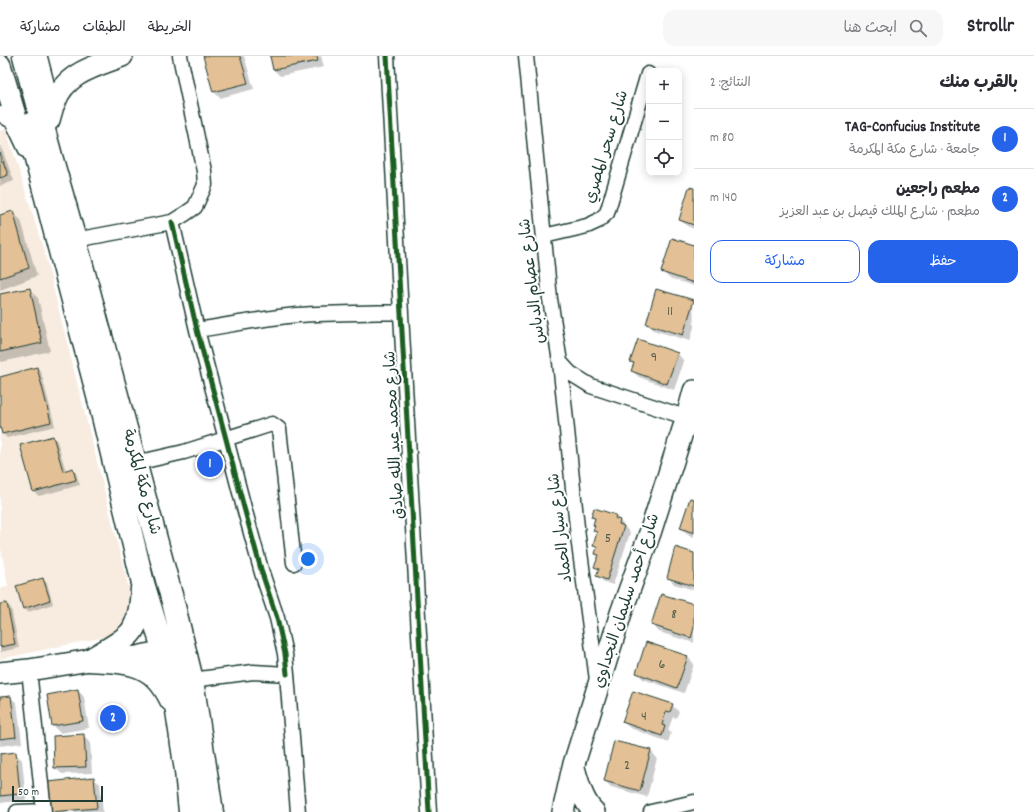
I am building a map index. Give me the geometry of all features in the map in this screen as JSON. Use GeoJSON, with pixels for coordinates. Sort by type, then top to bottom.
{"type":"FeatureCollection","features":[{"type":"Feature","properties":{"kind":"main road","name":"شارع مكة المكرمة"},"geometry":{"type":"LineString","coordinates":[[9,56],[44,161],[75,240],[136,463],[182,635],[192,680],[212,812]]}},
{"type":"Feature","properties":{"kind":"main road","name":"شارع مكة المكرمة"},"geometry":{"type":"LineString","coordinates":[[24,56],[69,282],[143,583],[163,649],[177,711],[190,812]]}},
{"type":"Feature","properties":{"kind":"main road"},"geometry":{"type":"LineString","coordinates":[[90,660],[119,642],[132,631],[141,603],[143,583]]}},
{"type":"Feature","properties":{"kind":"main road"},"geometry":{"type":"LineString","coordinates":[[163,649],[173,644],[182,635]]}},
{"type":"Feature","properties":{"kind":"main road"},"geometry":{"type":"LineString","coordinates":[[90,660],[131,664],[149,672],[157,678],[163,686],[177,711]]}},
{"type":"Feature","properties":{"kind":"street","name":"شارع مكة المكرمة"},"geometry":{"type":"LineString","coordinates":[[36,56],[43,83],[51,134],[44,161]]}},
{"type":"Feature","properties":{"kind":"street"},"geometry":{"type":"LineString","coordinates":[[49,120],[55,100],[62,88],[71,79],[89,68],[122,56]]}},
{"type":"Feature","properties":{"kind":"street"},"geometry":{"type":"LineString","coordinates":[[75,240],[172,222],[195,207],[204,185],[204,171],[180,56]]}},
{"type":"Feature","properties":{"kind":"street","name":"شارع محمد عبد الله صادق"},"geometry":{"type":"LineString","coordinates":[[387,56],[429,812]]}},
{"type":"Feature","properties":{"kind":"street","name":"شارع عصام الدباس"},"geometry":{"type":"LineString","coordinates":[[526,56],[550,299],[560,362],[570,373],[591,386],[690,418]]}},
{"type":"Feature","properties":{"kind":"street","name":"شارع مكة المكرمة"},"geometry":{"type":"LineString","coordinates":[[0,66],[18,125],[44,161]]}},
{"type":"Feature","properties":{"kind":"street","name":"شارع سحر المصري"},"geometry":{"type":"LineString","coordinates":[[544,236],[587,226],[598,221],[607,213],[646,81]]}},
{"type":"Feature","properties":{"kind":"street"},"geometry":{"type":"LineString","coordinates":[[0,114],[18,125]]}},
{"type":"Feature","properties":{"kind":"street"},"geometry":{"type":"LineString","coordinates":[[172,222],[197,330],[253,542],[277,618],[283,646],[287,674],[298,812]]}},
{"type":"Feature","properties":{"kind":"street"},"geometry":{"type":"LineString","coordinates":[[197,330],[297,315],[401,312]]}},
{"type":"Feature","properties":{"kind":"street","name":"شارع سيار الحماد"},"geometry":{"type":"LineString","coordinates":[[560,362],[578,537],[598,688]]}},
{"type":"Feature","properties":{"kind":"street","name":"شارع أحمد سليمان النجداوي"},"geometry":{"type":"LineString","coordinates":[[563,812],[574,767],[621,613],[690,418],[694,391]]}},
{"type":"Feature","properties":{"kind":"street"},"geometry":{"type":"LineString","coordinates":[[136,463],[184,452],[272,424],[279,429],[294,563]]}},
{"type":"Feature","properties":{"kind":"street"},"geometry":{"type":"LineString","coordinates":[[0,673],[90,660],[137,657],[163,649]]}},
{"type":"Feature","properties":{"kind":"street"},"geometry":{"type":"LineString","coordinates":[[17,812],[44,811],[29,670]]}},
{"type":"Feature","properties":{"kind":"street"},"geometry":{"type":"LineString","coordinates":[[192,680],[253,672],[287,674]]}},
{"type":"Feature","properties":{"kind":"street"},"geometry":{"type":"LineString","coordinates":[[574,767],[583,798],[594,812]]}},
{"type":"Feature","properties":{"kind":"street"},"geometry":{"type":"LineString","coordinates":[[651,812],[694,802]]}},
{"type":"Feature","properties":{"kind":"shaded area"},"geometry":{"type":"Polygon","coordinates":[[[6,129],[44,251],[134,609],[123,633],[0,659],[0,589],[8,586],[0,544],[0,131],[6,129]]]}},
{"type":"Feature","properties":{"kind":"building"},"geometry":{"type":"Polygon","coordinates":[[[203,56],[240,56],[248,83],[213,92],[203,56]]]}},
{"type":"Feature","properties":{"kind":"building"},"geometry":{"type":"Polygon","coordinates":[[[270,56],[317,56],[318,61],[273,70],[270,56]]]}},
{"type":"Feature","properties":{"kind":"building"},"geometry":{"type":"Polygon","coordinates":[[[0,153],[8,175],[0,178],[0,153]]]}},
{"type":"Feature","properties":{"kind":"building"},"geometry":{"type":"Polygon","coordinates":[[[689,187],[694,188],[694,225],[679,220],[689,187]]]}},
{"type":"Feature","properties":{"kind":"building"},"geometry":{"type":"Polygon","coordinates":[[[13,211],[29,268],[0,278],[0,215],[13,211]]]}},
{"type":"Feature","properties":{"kind":"building"},"geometry":{"type":"Polygon","coordinates":[[[672,238],[694,245],[694,283],[661,272],[672,238]]]}},
{"type":"Feature","properties":{"kind":"building"},"geometry":{"type":"Polygon","coordinates":[[[30,288],[42,343],[0,352],[0,294],[30,288]]]}},
{"type":"Feature","properties":{"kind":"building"},"geometry":{"type":"Polygon","coordinates":[[[656,289],[694,300],[683,335],[646,324],[656,289]]]}},
{"type":"Feature","properties":{"kind":"building"},"geometry":{"type":"Polygon","coordinates":[[[638,339],[678,353],[667,384],[631,371],[634,363],[630,362],[638,339]]]}},
{"type":"Feature","properties":{"kind":"building"},"geometry":{"type":"Polygon","coordinates":[[[37,367],[51,422],[2,434],[0,426],[0,377],[37,367]]]}},
{"type":"Feature","properties":{"kind":"building"},"geometry":{"type":"Polygon","coordinates":[[[53,436],[63,471],[73,468],[76,480],[33,492],[20,445],[53,436]]]}},
{"type":"Feature","properties":{"kind":"building"},"geometry":{"type":"Polygon","coordinates":[[[690,498],[694,499],[694,533],[680,528],[690,498]]]}},
{"type":"Feature","properties":{"kind":"building"},"geometry":{"type":"Polygon","coordinates":[[[594,508],[616,515],[615,518],[620,520],[619,524],[624,526],[607,580],[596,576],[599,569],[594,567],[599,555],[595,554],[597,547],[593,546],[597,532],[593,531],[595,526],[593,525],[595,518],[591,517],[594,508]]]}},
{"type":"Feature","properties":{"kind":"building"},"geometry":{"type":"Polygon","coordinates":[[[675,547],[694,553],[694,586],[667,578],[675,547]]]}},
{"type":"Feature","properties":{"kind":"building"},"geometry":{"type":"Polygon","coordinates":[[[43,578],[50,600],[23,609],[16,586],[43,578]]]}},
{"type":"Feature","properties":{"kind":"building"},"geometry":{"type":"Polygon","coordinates":[[[661,594],[694,604],[694,628],[691,638],[651,625],[661,594]]]}},
{"type":"Feature","properties":{"kind":"building"},"geometry":{"type":"Polygon","coordinates":[[[7,603],[15,644],[0,647],[0,604],[7,603]]]}},
{"type":"Feature","properties":{"kind":"building"},"geometry":{"type":"Polygon","coordinates":[[[646,642],[688,656],[677,688],[636,673],[646,642]]]}},
{"type":"Feature","properties":{"kind":"building"},"geometry":{"type":"Polygon","coordinates":[[[78,689],[83,721],[52,726],[47,695],[78,689]]]}},
{"type":"Feature","properties":{"kind":"building"},"geometry":{"type":"Polygon","coordinates":[[[633,691],[673,704],[670,712],[666,711],[662,725],[665,726],[662,736],[622,722],[633,691]]]}},
{"type":"Feature","properties":{"kind":"building"},"geometry":{"type":"Polygon","coordinates":[[[11,696],[16,737],[0,739],[0,697],[11,696]]]}},
{"type":"Feature","properties":{"kind":"building"},"geometry":{"type":"Polygon","coordinates":[[[84,734],[86,767],[54,768],[53,736],[84,734]]]}},
{"type":"Feature","properties":{"kind":"building"},"geometry":{"type":"Polygon","coordinates":[[[614,741],[651,750],[640,791],[604,781],[614,741]]]}},
{"type":"Feature","properties":{"kind":"building"},"geometry":{"type":"Polygon","coordinates":[[[16,752],[20,794],[0,796],[0,754],[16,752]]]}},
{"type":"Feature","properties":{"kind":"building"},"geometry":{"type":"Polygon","coordinates":[[[94,777],[97,808],[51,812],[48,782],[94,777]]]}},
{"type":"Feature","properties":{"kind":"cycle path"},"geometry":{"type":"LineString","coordinates":[[387,56],[429,812]]}},
{"type":"Feature","properties":{"kind":"cycle path"},"geometry":{"type":"LineString","coordinates":[[172,222],[197,330],[243,504],[262,573],[277,618],[285,654],[287,674]]}},
{"type":"Feature","properties":{"kind":"place","name":"TAG-Confucius Institute"},"geometry":{"type":"Point","coordinates":[210,464]}},
{"type":"Feature","properties":{"kind":"place","name":"مطعم راجعين"},"geometry":{"type":"Point","coordinates":[113,718]}}]}
